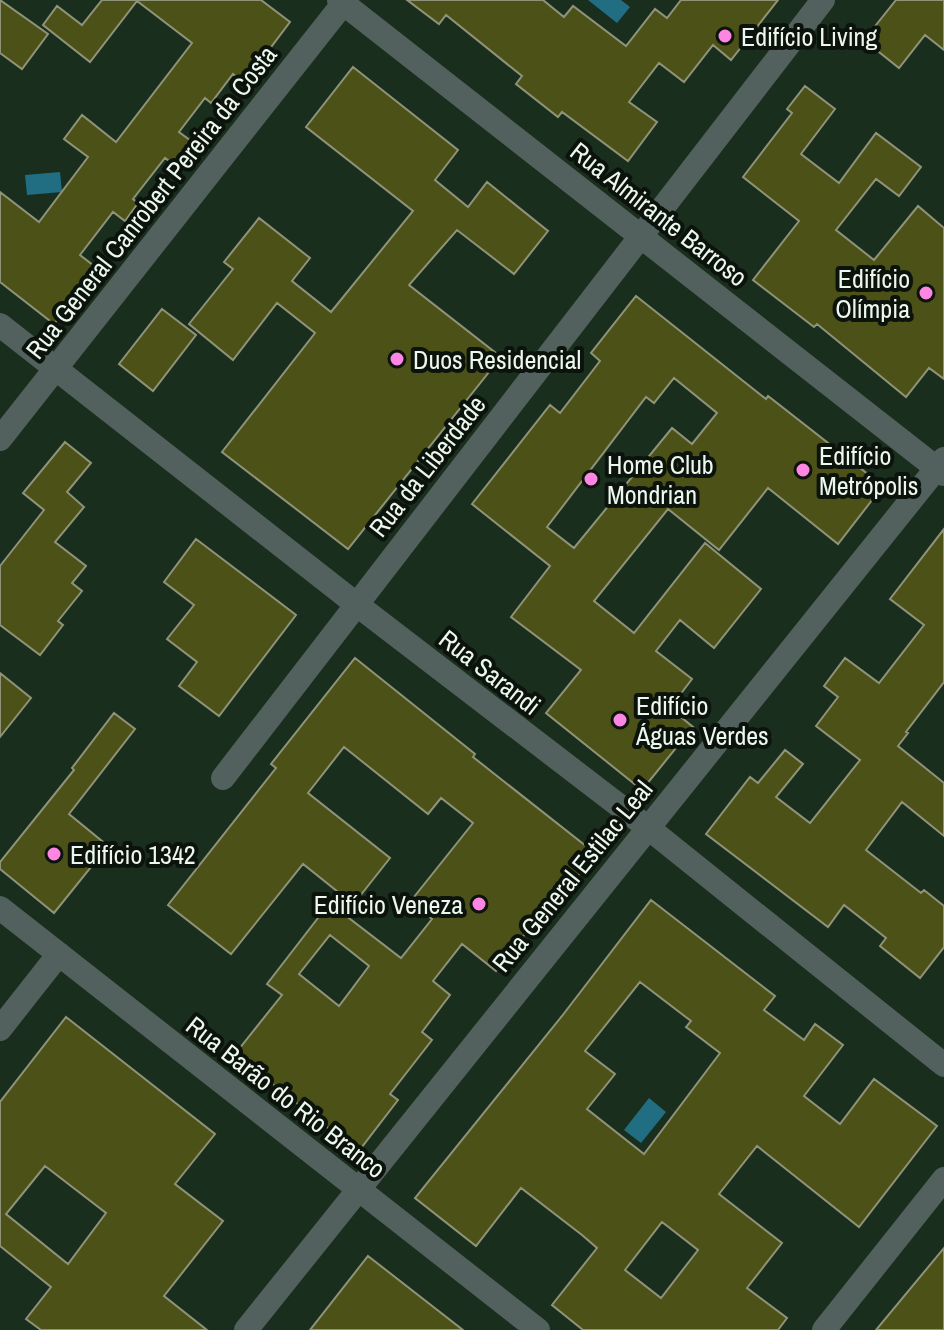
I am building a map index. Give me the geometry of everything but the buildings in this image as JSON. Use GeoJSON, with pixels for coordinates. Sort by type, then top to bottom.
{"type":"FeatureCollection","features":[{"type":"Feature","properties":{"kind":"street","name":"Rua da Liberdade"},"geometry":{"type":"LineString","coordinates":[[223,778],[823,0]]}},
{"type":"Feature","properties":{"kind":"street","name":"Rua Almirante Barroso"},"geometry":{"type":"LineString","coordinates":[[343,1],[942,467]]}},
{"type":"Feature","properties":{"kind":"street","name":"Rua General Canrobert Pereira da Costa"},"geometry":{"type":"LineString","coordinates":[[0,439],[343,1]]}},
{"type":"Feature","properties":{"kind":"street","name":"Rua Sarandi"},"geometry":{"type":"LineString","coordinates":[[0,325],[647,827],[944,1065]]}},
{"type":"Feature","properties":{"kind":"street","name":"Rua General Estilac Leal"},"geometry":{"type":"LineString","coordinates":[[246,1330],[647,827],[942,467]]}},
{"type":"Feature","properties":{"kind":"street","name":"Rua Barão do Rio Branco"},"geometry":{"type":"LineString","coordinates":[[0,908],[538,1330]]}},
{"type":"Feature","properties":{"kind":"street"},"geometry":{"type":"LineString","coordinates":[[0,1029],[59,954]]}},
{"type":"Feature","properties":{"kind":"street"},"geometry":{"type":"LineString","coordinates":[[824,1330],[944,1179]]}},
{"type":"Feature","properties":{"kind":"water"},"geometry":{"type":"Polygon","coordinates":[[[588,0],[621,0],[630,7],[617,23],[588,0]]]}},
{"type":"Feature","properties":{"kind":"water"},"geometry":{"type":"Polygon","coordinates":[[[60,172],[62,192],[27,195],[25,175],[60,172]]]}},
{"type":"Feature","properties":{"kind":"water"},"geometry":{"type":"Polygon","coordinates":[[[649,1098],[666,1112],[641,1143],[624,1130],[649,1098]]]}},
{"type":"Feature","properties":{"kind":"place","name":"Edifício Living"},"geometry":{"type":"Point","coordinates":[725,36]}},
{"type":"Feature","properties":{"kind":"place","name":"Edifício Olímpia"},"geometry":{"type":"Point","coordinates":[926,293]}},
{"type":"Feature","properties":{"kind":"place","name":"Duos Residencial"},"geometry":{"type":"Point","coordinates":[397,359]}},
{"type":"Feature","properties":{"kind":"place","name":"Edifício Metrópolis"},"geometry":{"type":"Point","coordinates":[803,470]}},
{"type":"Feature","properties":{"kind":"place","name":"Home Club Mondrian"},"geometry":{"type":"Point","coordinates":[591,479]}},
{"type":"Feature","properties":{"kind":"place","name":"Edifício Águas Verdes"},"geometry":{"type":"Point","coordinates":[620,720]}},
{"type":"Feature","properties":{"kind":"place","name":"Edifício 1342"},"geometry":{"type":"Point","coordinates":[54,854]}},
{"type":"Feature","properties":{"kind":"place","name":"Edifício Veneza"},"geometry":{"type":"Point","coordinates":[479,904]}}]}
